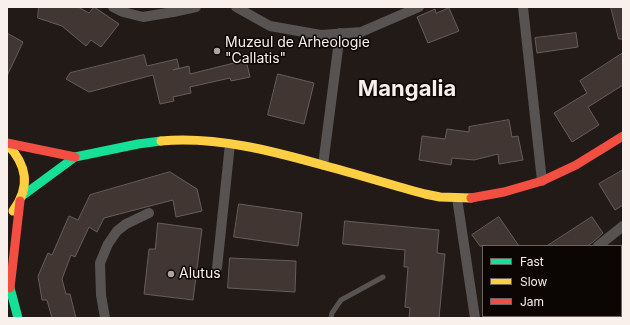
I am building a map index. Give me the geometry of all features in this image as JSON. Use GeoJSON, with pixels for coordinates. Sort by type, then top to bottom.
{"type":"FeatureCollection","features":[{"type":"Feature","properties":{"kind":"main road"},"geometry":{"type":"LineString","coordinates":[[7,143],[76,157],[138,144],[174,140],[212,141],[282,154],[425,194],[440,197],[474,198],[504,192],[542,181],[576,165],[623,136]]}},
{"type":"Feature","properties":{"kind":"main road"},"geometry":{"type":"LineString","coordinates":[[7,143],[15,151],[21,161],[25,184],[21,199],[8,286],[18,318]]}},
{"type":"Feature","properties":{"kind":"main road"},"geometry":{"type":"LineString","coordinates":[[7,216],[12,213],[21,199],[76,157]]}},
{"type":"Feature","properties":{"kind":"street"},"geometry":{"type":"LineString","coordinates":[[113,7],[123,12],[143,17],[196,7]]}},
{"type":"Feature","properties":{"kind":"street"},"geometry":{"type":"LineString","coordinates":[[236,7],[270,26],[321,35],[361,32],[419,7]]}},
{"type":"Feature","properties":{"kind":"street"},"geometry":{"type":"LineString","coordinates":[[523,7],[542,181]]}},
{"type":"Feature","properties":{"kind":"street"},"geometry":{"type":"LineString","coordinates":[[323,165],[340,34]]}},
{"type":"Feature","properties":{"kind":"street"},"geometry":{"type":"LineString","coordinates":[[217,268],[230,144]]}},
{"type":"Feature","properties":{"kind":"street"},"geometry":{"type":"LineString","coordinates":[[457,198],[475,318]]}},
{"type":"Feature","properties":{"kind":"street"},"geometry":{"type":"LineString","coordinates":[[105,318],[101,295],[100,263],[108,244],[117,231],[126,224],[149,213]]}},
{"type":"Feature","properties":{"kind":"street"},"geometry":{"type":"LineString","coordinates":[[599,245],[623,226]]}},
{"type":"Feature","properties":{"kind":"lane"},"geometry":{"type":"LineString","coordinates":[[331,318],[332,313],[341,300],[383,277]]}},
{"type":"Feature","properties":{"kind":"building"},"geometry":{"type":"Polygon","coordinates":[[[39,7],[78,7],[89,13],[94,7],[119,24],[101,47],[91,40],[86,46],[62,26],[38,18],[39,7]]]}},
{"type":"Feature","properties":{"kind":"building"},"geometry":{"type":"Polygon","coordinates":[[[611,7],[623,7],[623,39],[619,39],[611,7]]]}},
{"type":"Feature","properties":{"kind":"building"},"geometry":{"type":"Polygon","coordinates":[[[449,8],[459,31],[428,43],[417,17],[435,9],[436,13],[449,8]]]}},
{"type":"Feature","properties":{"kind":"building"},"geometry":{"type":"Polygon","coordinates":[[[7,33],[23,42],[7,76],[7,33]]]}},
{"type":"Feature","properties":{"kind":"building"},"geometry":{"type":"Polygon","coordinates":[[[576,33],[578,47],[537,53],[535,38],[576,33]]]}},
{"type":"Feature","properties":{"kind":"building"},"geometry":{"type":"Polygon","coordinates":[[[623,53],[623,85],[588,107],[599,125],[572,142],[554,113],[587,93],[580,81],[623,53]]]}},
{"type":"Feature","properties":{"kind":"building"},"geometry":{"type":"Polygon","coordinates":[[[144,55],[147,66],[177,59],[179,68],[173,70],[189,66],[190,74],[246,60],[250,77],[231,81],[230,78],[190,87],[191,93],[173,97],[174,101],[160,104],[153,75],[89,92],[66,79],[70,73],[144,55]]]}},
{"type":"Feature","properties":{"kind":"building"},"geometry":{"type":"Polygon","coordinates":[[[278,74],[314,83],[304,124],[268,115],[278,74]]]}},
{"type":"Feature","properties":{"kind":"building"},"geometry":{"type":"Polygon","coordinates":[[[509,120],[512,137],[518,136],[523,160],[499,164],[498,154],[474,160],[452,158],[451,165],[419,160],[422,136],[445,139],[447,129],[469,132],[469,127],[509,120]]]}},
{"type":"Feature","properties":{"kind":"building"},"geometry":{"type":"Polygon","coordinates":[[[623,170],[623,205],[615,210],[599,184],[623,170]]]}},
{"type":"Feature","properties":{"kind":"building"},"geometry":{"type":"Polygon","coordinates":[[[170,172],[197,189],[202,211],[176,217],[173,200],[104,218],[97,232],[89,227],[75,257],[71,255],[62,279],[66,294],[70,294],[76,318],[52,318],[47,300],[42,300],[38,276],[48,253],[52,255],[69,216],[78,220],[90,195],[170,172]]]}},
{"type":"Feature","properties":{"kind":"building"},"geometry":{"type":"Polygon","coordinates":[[[239,204],[302,213],[298,246],[234,237],[239,204]]]}},
{"type":"Feature","properties":{"kind":"building"},"geometry":{"type":"Polygon","coordinates":[[[499,217],[518,245],[480,246],[472,235],[499,217]]]}},
{"type":"Feature","properties":{"kind":"building"},"geometry":{"type":"Polygon","coordinates":[[[592,217],[603,233],[588,245],[549,245],[592,217]]]}},
{"type":"Feature","properties":{"kind":"building"},"geometry":{"type":"Polygon","coordinates":[[[345,221],[439,230],[437,253],[445,254],[439,318],[409,318],[410,308],[405,307],[408,267],[404,267],[405,250],[343,244],[345,221]]]}},
{"type":"Feature","properties":{"kind":"building","name":"Alutus"},"geometry":{"type":"Polygon","coordinates":[[[158,223],[202,229],[193,300],[144,294],[149,249],[155,249],[158,223]]]}},
{"type":"Feature","properties":{"kind":"building"},"geometry":{"type":"Polygon","coordinates":[[[230,258],[296,261],[295,292],[228,288],[230,258]]]}},
{"type":"Feature","properties":{"kind":"traffic: fast"},"geometry":{"type":"LineString","coordinates":[[22,196],[75,157],[138,144],[161,141]]}},
{"type":"Feature","properties":{"kind":"traffic: fast"},"geometry":{"type":"LineString","coordinates":[[7,284],[10,288],[18,318]]}},
{"type":"Feature","properties":{"kind":"traffic: slow"},"geometry":{"type":"LineString","coordinates":[[161,141],[203,141],[244,146],[306,160],[425,194],[440,197],[471,198]]}},
{"type":"Feature","properties":{"kind":"traffic: slow"},"geometry":{"type":"LineString","coordinates":[[7,144],[19,160],[24,176],[22,193],[19,202],[13,211]]}},
{"type":"Feature","properties":{"kind":"traffic: jam"},"geometry":{"type":"LineString","coordinates":[[471,198],[504,192],[542,181],[576,165],[623,136]]}},
{"type":"Feature","properties":{"kind":"traffic: jam"},"geometry":{"type":"LineString","coordinates":[[7,143],[75,157]]}},
{"type":"Feature","properties":{"kind":"traffic: jam"},"geometry":{"type":"LineString","coordinates":[[10,288],[20,201]]}},
{"type":"Feature","properties":{"kind":"place","name":"Muzeul de Arheologie \"Callatis\""},"geometry":{"type":"Point","coordinates":[217,51]}},
{"type":"Feature","properties":{"kind":"place","name":"Alutus"},"geometry":{"type":"Point","coordinates":[171,274]}},
{"type":"Feature","properties":{"kind":"district","name":"Mangalia"},"geometry":{"type":"Point","coordinates":[407,89]}}]}
